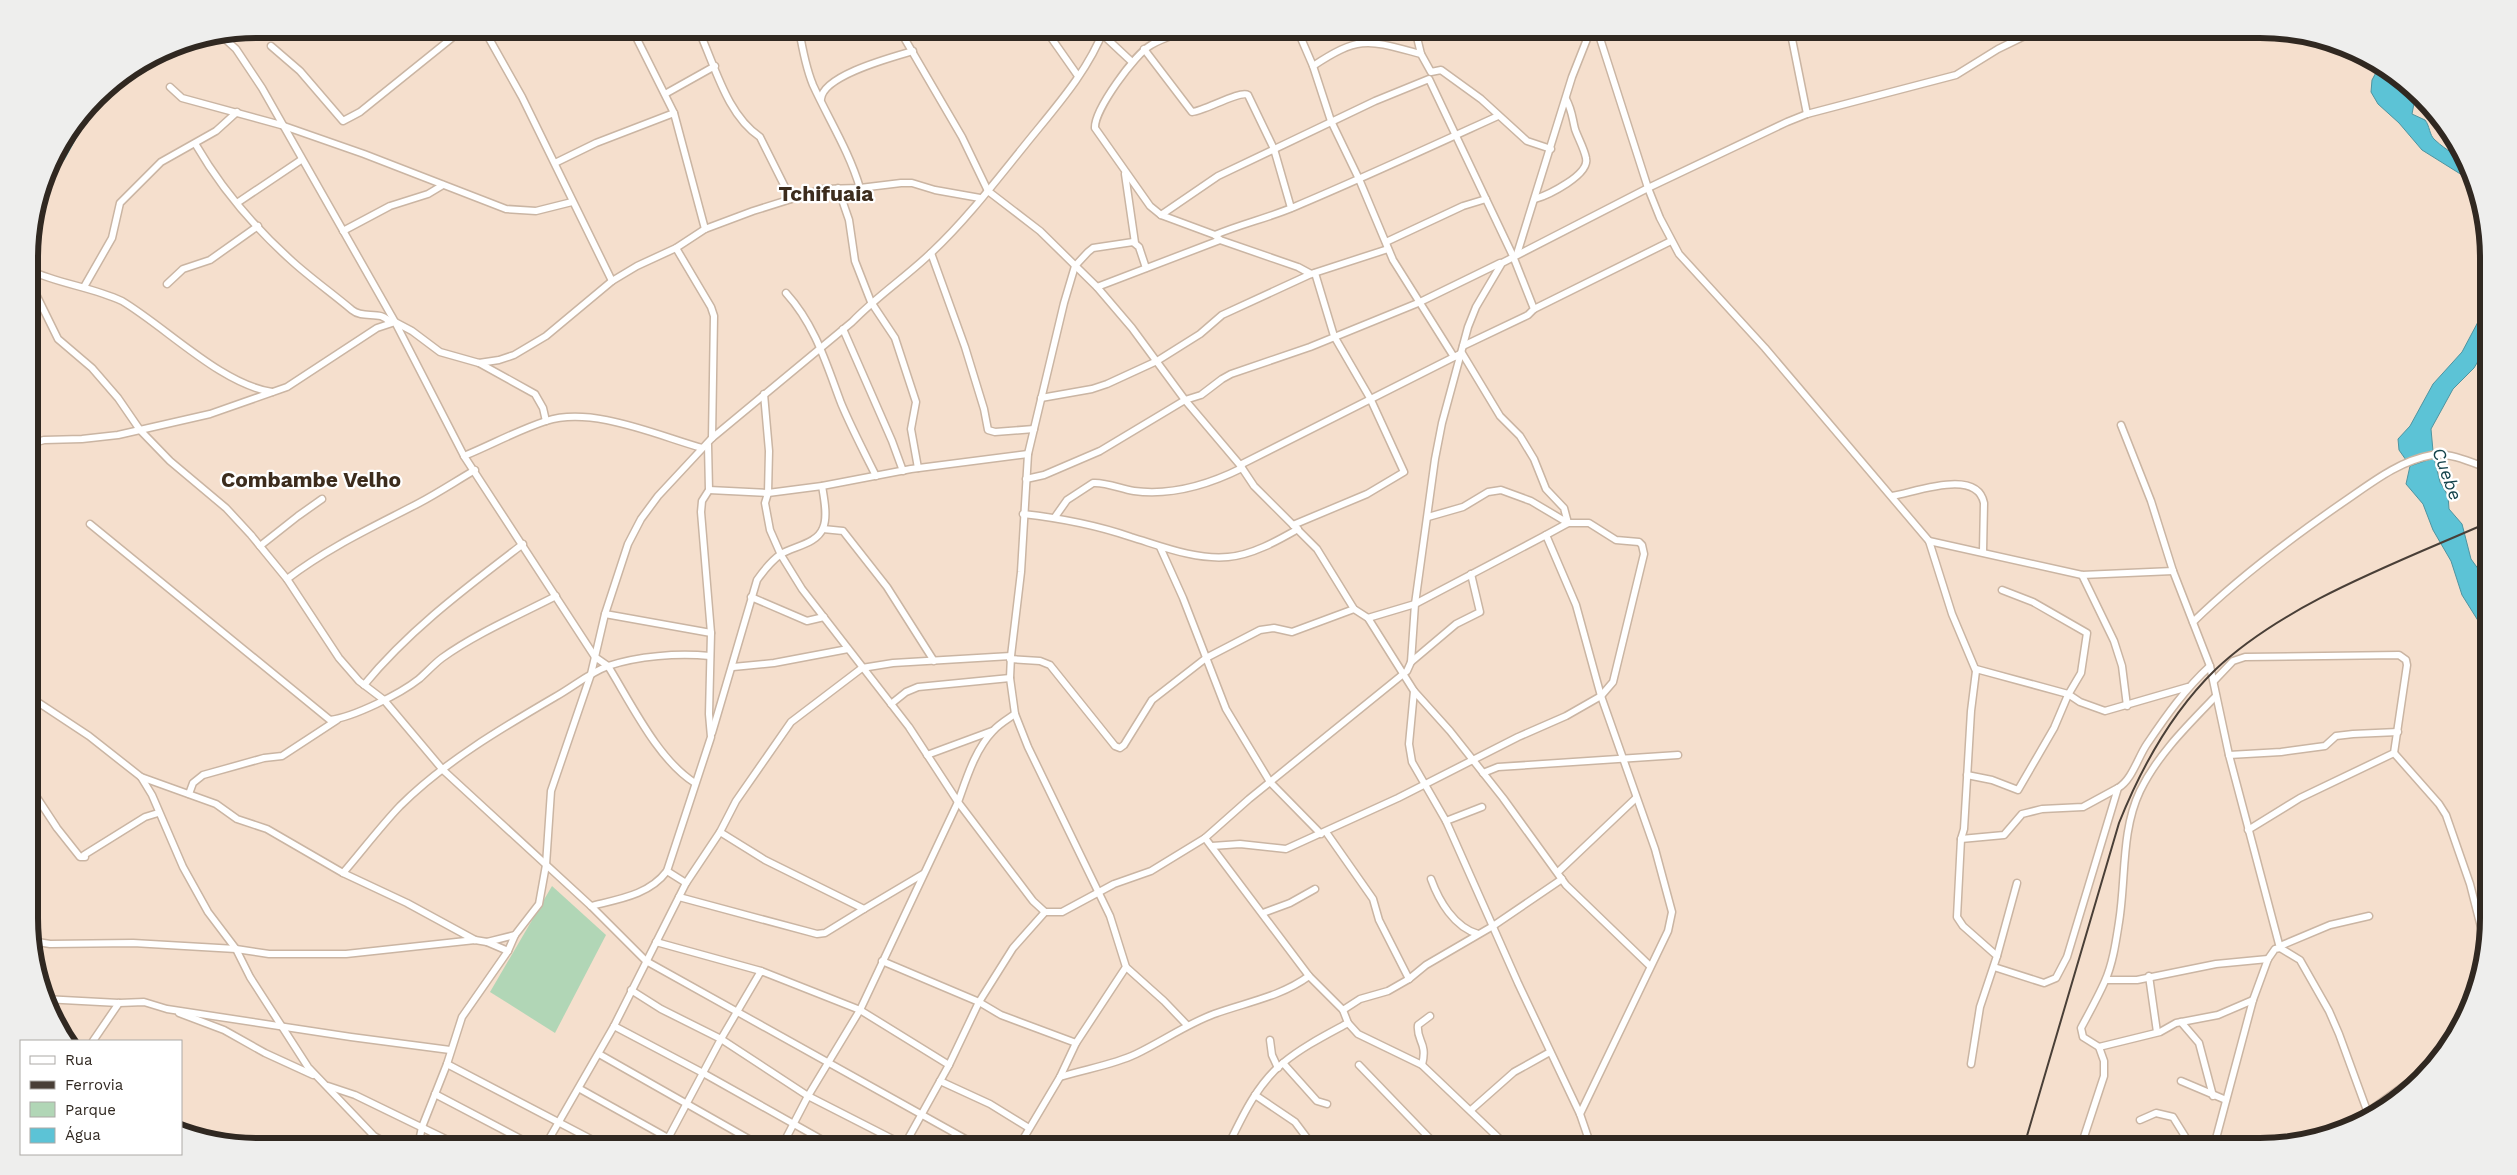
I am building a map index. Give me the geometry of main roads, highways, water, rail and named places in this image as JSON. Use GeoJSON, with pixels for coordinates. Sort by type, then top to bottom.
{"type":"FeatureCollection","features":[{"type":"Feature","properties":{"kind":"water"},"geometry":{"type":"Polygon","coordinates":[[[2377,71],[2405,92],[2414,101],[2412,114],[2425,120],[2435,140],[2453,153],[2465,177],[2422,150],[2399,123],[2378,104],[2371,92],[2372,80],[2377,71]]]}},
{"type":"Feature","properties":{"kind":"water"},"geometry":{"type":"Polygon","coordinates":[[[2480,318],[2480,358],[2474,368],[2453,389],[2431,429],[2433,451],[2406,460],[2399,450],[2398,439],[2410,426],[2433,384],[2462,352],[2480,318]]]}},
{"type":"Feature","properties":{"kind":"water"},"geometry":{"type":"Polygon","coordinates":[[[2434,458],[2440,482],[2448,496],[2449,509],[2462,524],[2471,559],[2480,571],[2480,624],[2462,595],[2451,561],[2433,530],[2423,504],[2406,484],[2410,466],[2434,458]]]}},
{"type":"Feature","properties":{"kind":"waterway"},"geometry":{"type":"LineString","coordinates":[[57,166],[64,159],[84,123]]}},
{"type":"Feature","properties":{"kind":"railway"},"geometry":{"type":"LineString","coordinates":[[2026,1138],[2119,823],[2148,761],[2185,704],[2215,670],[2243,646],[2275,624],[2344,586],[2480,526]]}},
{"type":"Feature","properties":{"kind":"district","name":"Tchifuaia"},"geometry":{"type":"Point","coordinates":[826,194]}},
{"type":"Feature","properties":{"kind":"district","name":"Combambe Velho"},"geometry":{"type":"Point","coordinates":[311,480]}},
{"type":"Feature","properties":{"kind":"water label","name":"Cuebe"},"geometry":{"type":"Point","coordinates":[2447,474]}}]}
